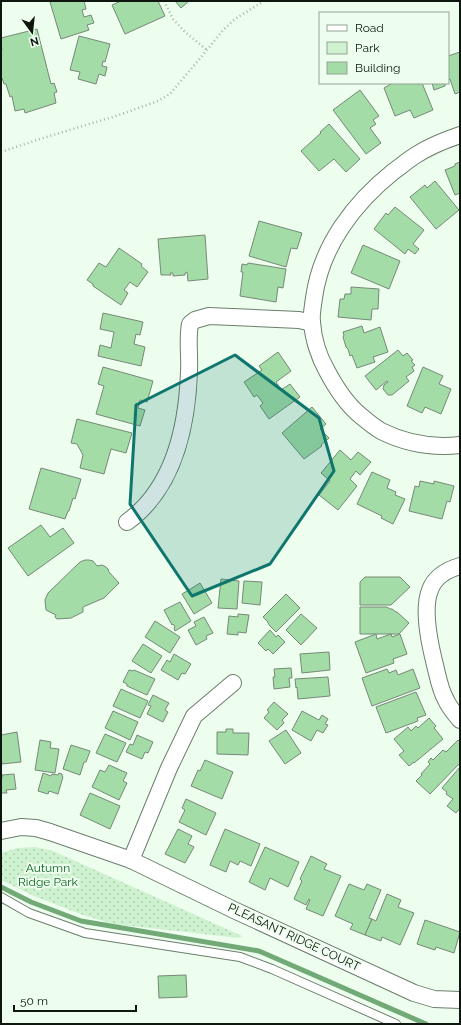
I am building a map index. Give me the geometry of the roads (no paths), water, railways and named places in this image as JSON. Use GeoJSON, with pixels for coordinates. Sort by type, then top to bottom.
{"type":"FeatureCollection","features":[{"type":"Feature","properties":{"kind":"street"},"geometry":{"type":"LineString","coordinates":[[460,135],[415,155],[374,188],[352,213],[337,234],[322,262],[314,294],[312,323],[322,363],[339,392],[357,413],[380,430],[394,436],[432,446],[446,447],[460,445]]}},
{"type":"Feature","properties":{"kind":"street"},"geometry":{"type":"LineString","coordinates":[[127,522],[135,516],[153,497],[166,476],[176,454],[182,429],[187,394],[189,370],[188,332],[190,324],[195,320],[209,316],[299,320],[312,323]]}},
{"type":"Feature","properties":{"kind":"street"},"geometry":{"type":"LineString","coordinates":[[460,566],[441,574],[435,581],[430,589],[427,610],[430,641],[440,685],[446,701],[460,720]]}},
{"type":"Feature","properties":{"kind":"street"},"geometry":{"type":"LineString","coordinates":[[131,860],[194,716],[233,682]]}},
{"type":"Feature","properties":{"kind":"street","name":"PLEASANT RIDGE COURT"},"geometry":{"type":"LineString","coordinates":[[1,831],[21,827],[36,828],[131,860],[236,911],[414,993],[434,999],[460,1000]]}},
{"type":"Feature","properties":{"kind":"lane"},"geometry":{"type":"LineString","coordinates":[[1,897],[29,913],[85,933],[240,957],[272,969],[396,1024]]}},
{"type":"Feature","properties":{"kind":"waterway"},"geometry":{"type":"LineString","coordinates":[[1,887],[31,902],[81,921],[259,951],[426,1024]]}},
{"type":"Feature","properties":{"kind":"park label","name":"Autumn Ridge Park"},"geometry":{"type":"Point","coordinates":[48,875]}}]}
